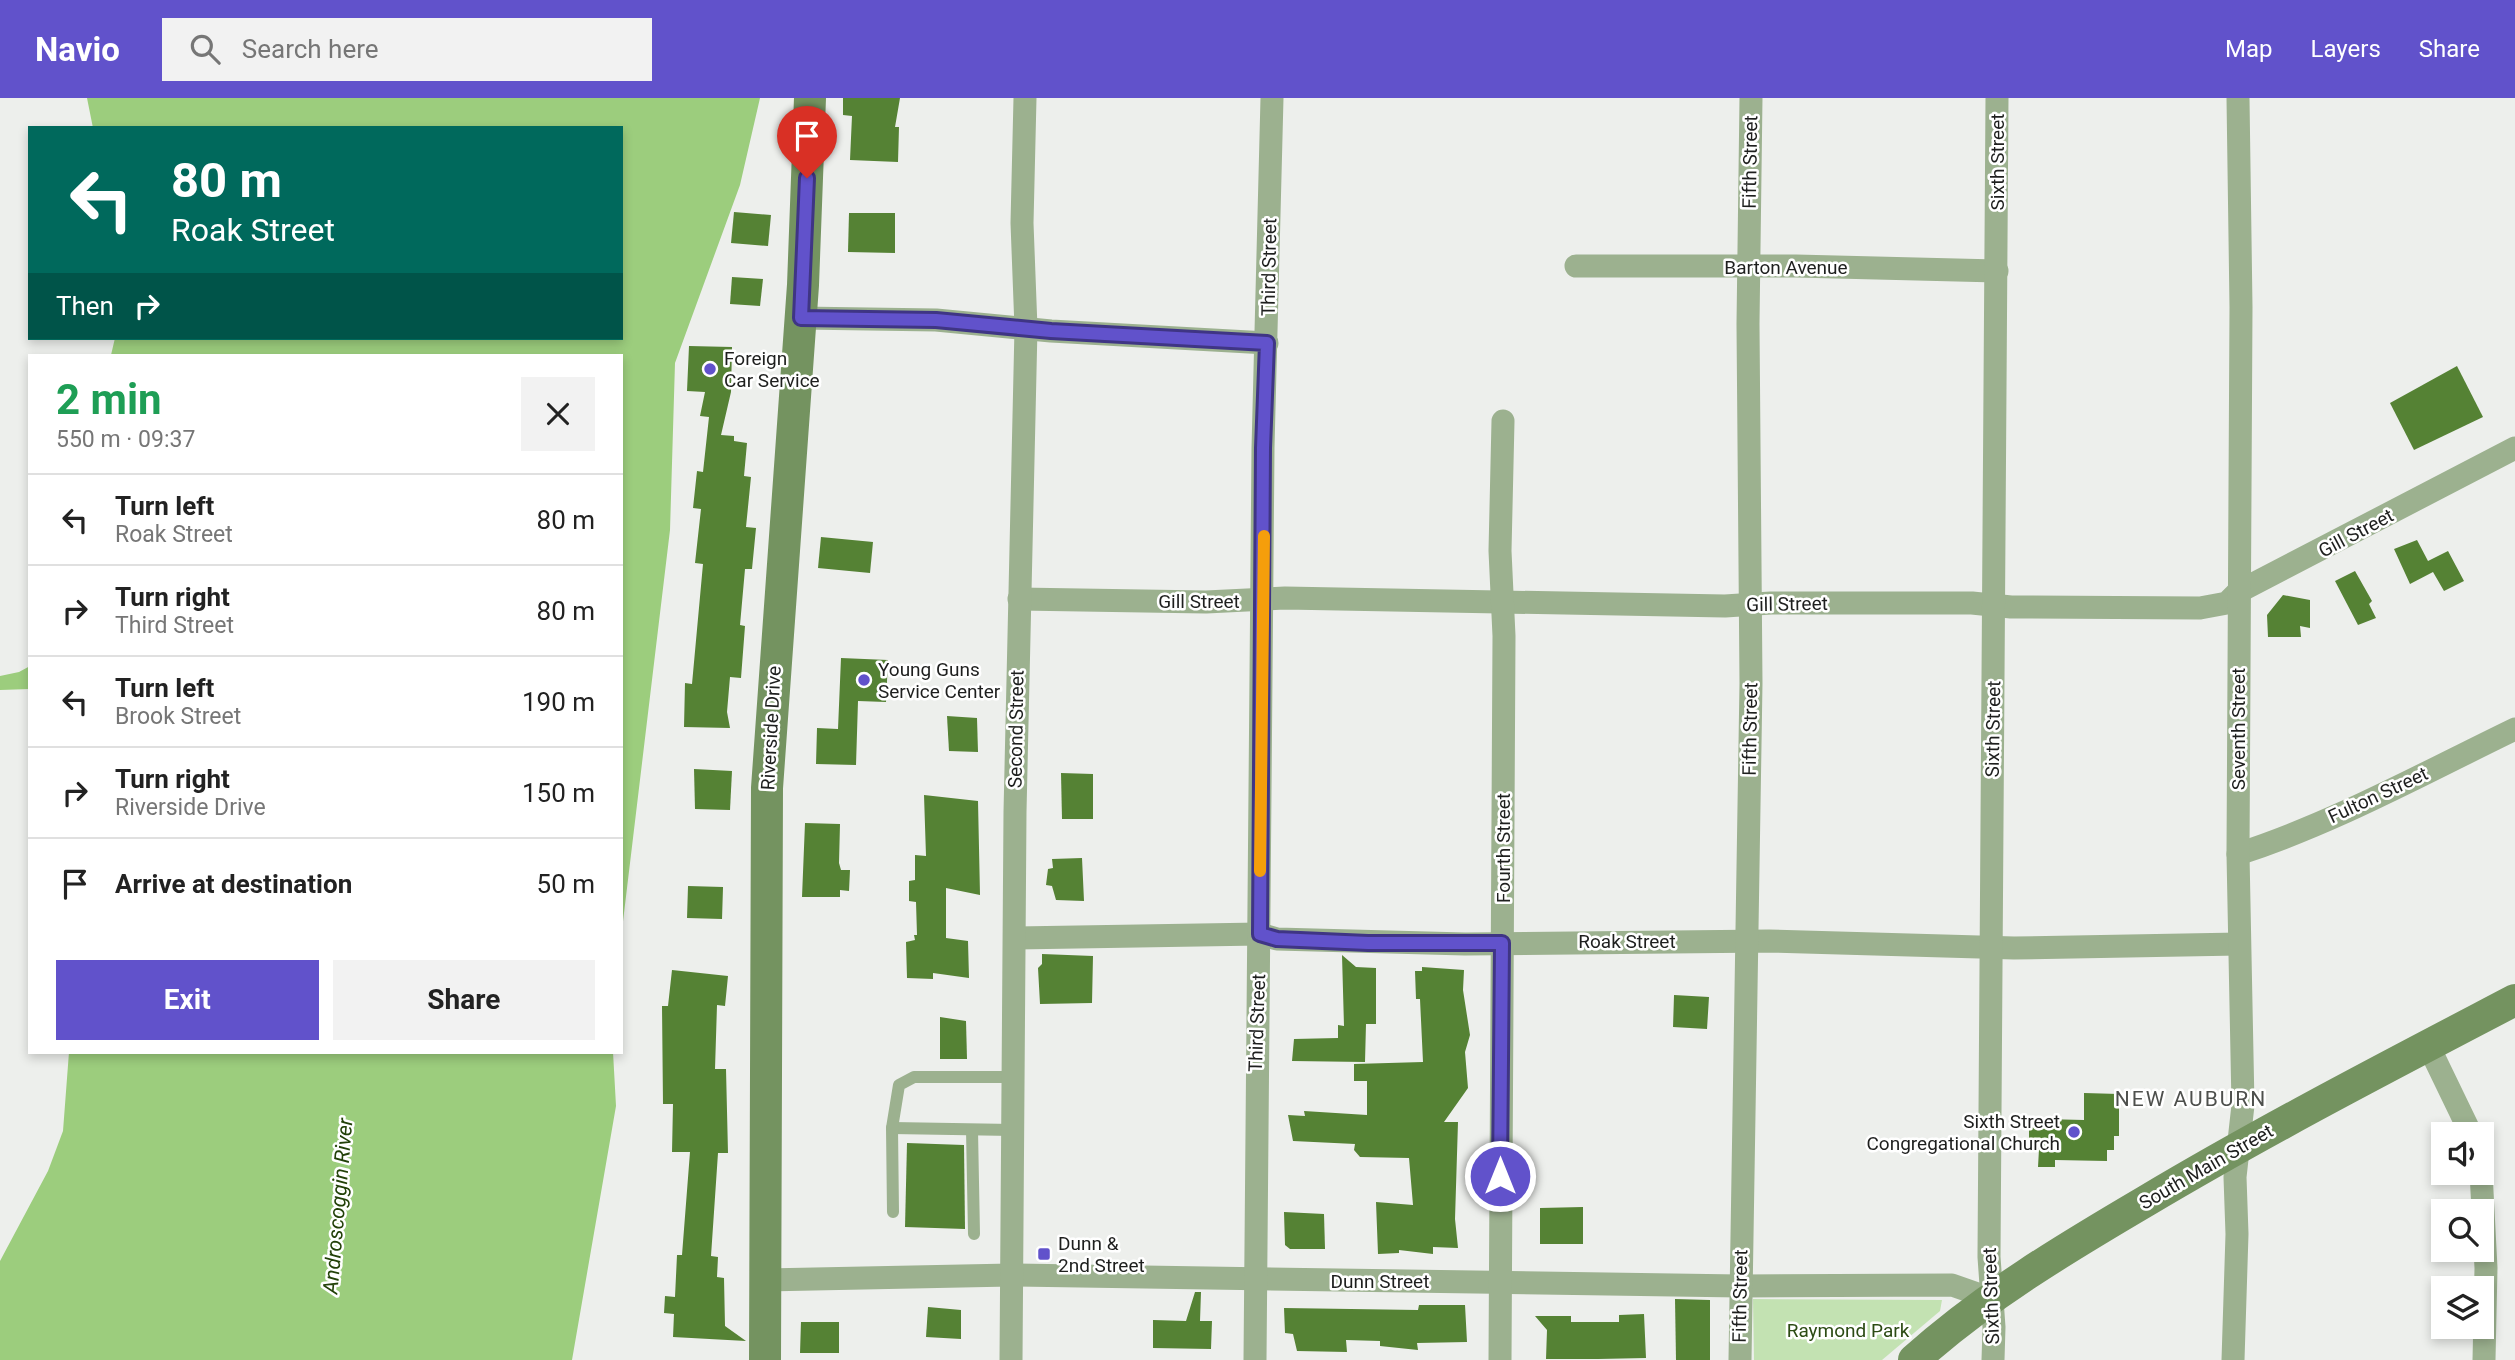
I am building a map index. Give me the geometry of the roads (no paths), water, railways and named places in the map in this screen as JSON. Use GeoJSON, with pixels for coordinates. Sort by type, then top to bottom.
{"type":"FeatureCollection","features":[{"type":"Feature","properties":{"kind":"main road","name":"Riverside Drive"},"geometry":{"type":"LineString","coordinates":[[765,1360],[768,788],[801,318],[810,98]]}},
{"type":"Feature","properties":{"kind":"main road","name":"South Main Street"},"geometry":{"type":"LineString","coordinates":[[1914,1360],[1992,1299],[2059,1252],[2238,1148],[2515,1000]]}},
{"type":"Feature","properties":{"kind":"street","name":"Second Street"},"geometry":{"type":"LineString","coordinates":[[1011,1360],[1012,1077],[1026,328],[1022,223],[1025,98]]}},
{"type":"Feature","properties":{"kind":"street","name":"Third Street"},"geometry":{"type":"LineString","coordinates":[[1255,1360],[1255,1068],[1260,934],[1262,600],[1272,98]]}},
{"type":"Feature","properties":{"kind":"street","name":"Fifth Street"},"geometry":{"type":"LineString","coordinates":[[1740,1360],[1750,604],[1748,267],[1751,98]]}},
{"type":"Feature","properties":{"kind":"street","name":"Sixth Street"},"geometry":{"type":"LineString","coordinates":[[1993,1360],[1989,1257],[1997,98]]}},
{"type":"Feature","properties":{"kind":"street","name":"Seventh Street"},"geometry":{"type":"LineString","coordinates":[[2234,1360],[2237,1234],[2235,1177],[2243,1105],[2238,854],[2241,307],[2238,98]]}},
{"type":"Feature","properties":{"kind":"street","name":"Barton Avenue"},"geometry":{"type":"LineString","coordinates":[[1576,267],[1997,271]]}},
{"type":"Feature","properties":{"kind":"street"},"geometry":{"type":"LineString","coordinates":[[801,318],[936,320],[1267,343]]}},
{"type":"Feature","properties":{"kind":"street","name":"Fourth Street"},"geometry":{"type":"LineString","coordinates":[[1500,1360],[1503,421]]}},
{"type":"Feature","properties":{"kind":"street","name":"Gill Street"},"geometry":{"type":"LineString","coordinates":[[1019,599],[1285,598],[1750,604],[1972,603],[1994,606],[2200,608],[2227,603],[2238,592],[2515,448]]}},
{"type":"Feature","properties":{"kind":"street","name":"Fulton Street"},"geometry":{"type":"LineString","coordinates":[[2238,854],[2272,843],[2383,794],[2515,729]]}},
{"type":"Feature","properties":{"kind":"street","name":"Roak Street"},"geometry":{"type":"LineString","coordinates":[[1016,938],[1260,934],[1277,939],[1368,943],[1746,942],[1991,947],[2239,944]]}},
{"type":"Feature","properties":{"kind":"street"},"geometry":{"type":"LineString","coordinates":[[2428,1045],[2465,1122]]}},
{"type":"Feature","properties":{"kind":"street"},"geometry":{"type":"LineString","coordinates":[[2482,1185],[2486,1268],[2484,1360]]}},
{"type":"Feature","properties":{"kind":"street","name":"Dunn Street"},"geometry":{"type":"LineString","coordinates":[[765,1280],[1011,1275],[1740,1286],[1952,1285],[1992,1299]]}},
{"type":"Feature","properties":{"kind":"lane"},"geometry":{"type":"LineString","coordinates":[[892,1212],[892,1128],[899,1085],[914,1077],[1012,1077]]}},
{"type":"Feature","properties":{"kind":"lane"},"geometry":{"type":"LineString","coordinates":[[892,1128],[1013,1130]]}},
{"type":"Feature","properties":{"kind":"lane"},"geometry":{"type":"LineString","coordinates":[[972,1130],[974,1234]]}},
{"type":"Feature","properties":{"kind":"water"},"geometry":{"type":"Polygon","coordinates":[[[87,98],[760,98],[740,185],[675,363],[670,530],[623,921],[623,354],[111,354],[115,340],[623,340],[623,126],[93,126],[87,98]]]}},
{"type":"Feature","properties":{"kind":"water"},"geometry":{"type":"Polygon","coordinates":[[[28,667],[28,689],[0,690],[0,676],[28,667]]]}},
{"type":"Feature","properties":{"kind":"water","name":"Androscoggin River"},"geometry":{"type":"Polygon","coordinates":[[[69,1054],[613,1054],[616,1106],[572,1360],[0,1360],[0,1261],[48,1171],[63,1131],[69,1054]]]}},
{"type":"Feature","properties":{"kind":"place","name":"Foreign Car Service"},"geometry":{"type":"Point","coordinates":[710,369]}},
{"type":"Feature","properties":{"kind":"place","name":"Young Guns Service Center"},"geometry":{"type":"Point","coordinates":[864,680]}},
{"type":"Feature","properties":{"kind":"place","name":"Sixth Street Congregational Church"},"geometry":{"type":"Point","coordinates":[2074,1132]}},
{"type":"Feature","properties":{"kind":"place","name":"Dunn & 2nd Street"},"geometry":{"type":"Point","coordinates":[1044,1254]}},
{"type":"Feature","properties":{"kind":"district","name":"NEW AUBURN"},"geometry":{"type":"Point","coordinates":[2191,1099]}},
{"type":"Feature","properties":{"kind":"park label","name":"Raymond Park"},"geometry":{"type":"Point","coordinates":[1848,1330]}}]}
